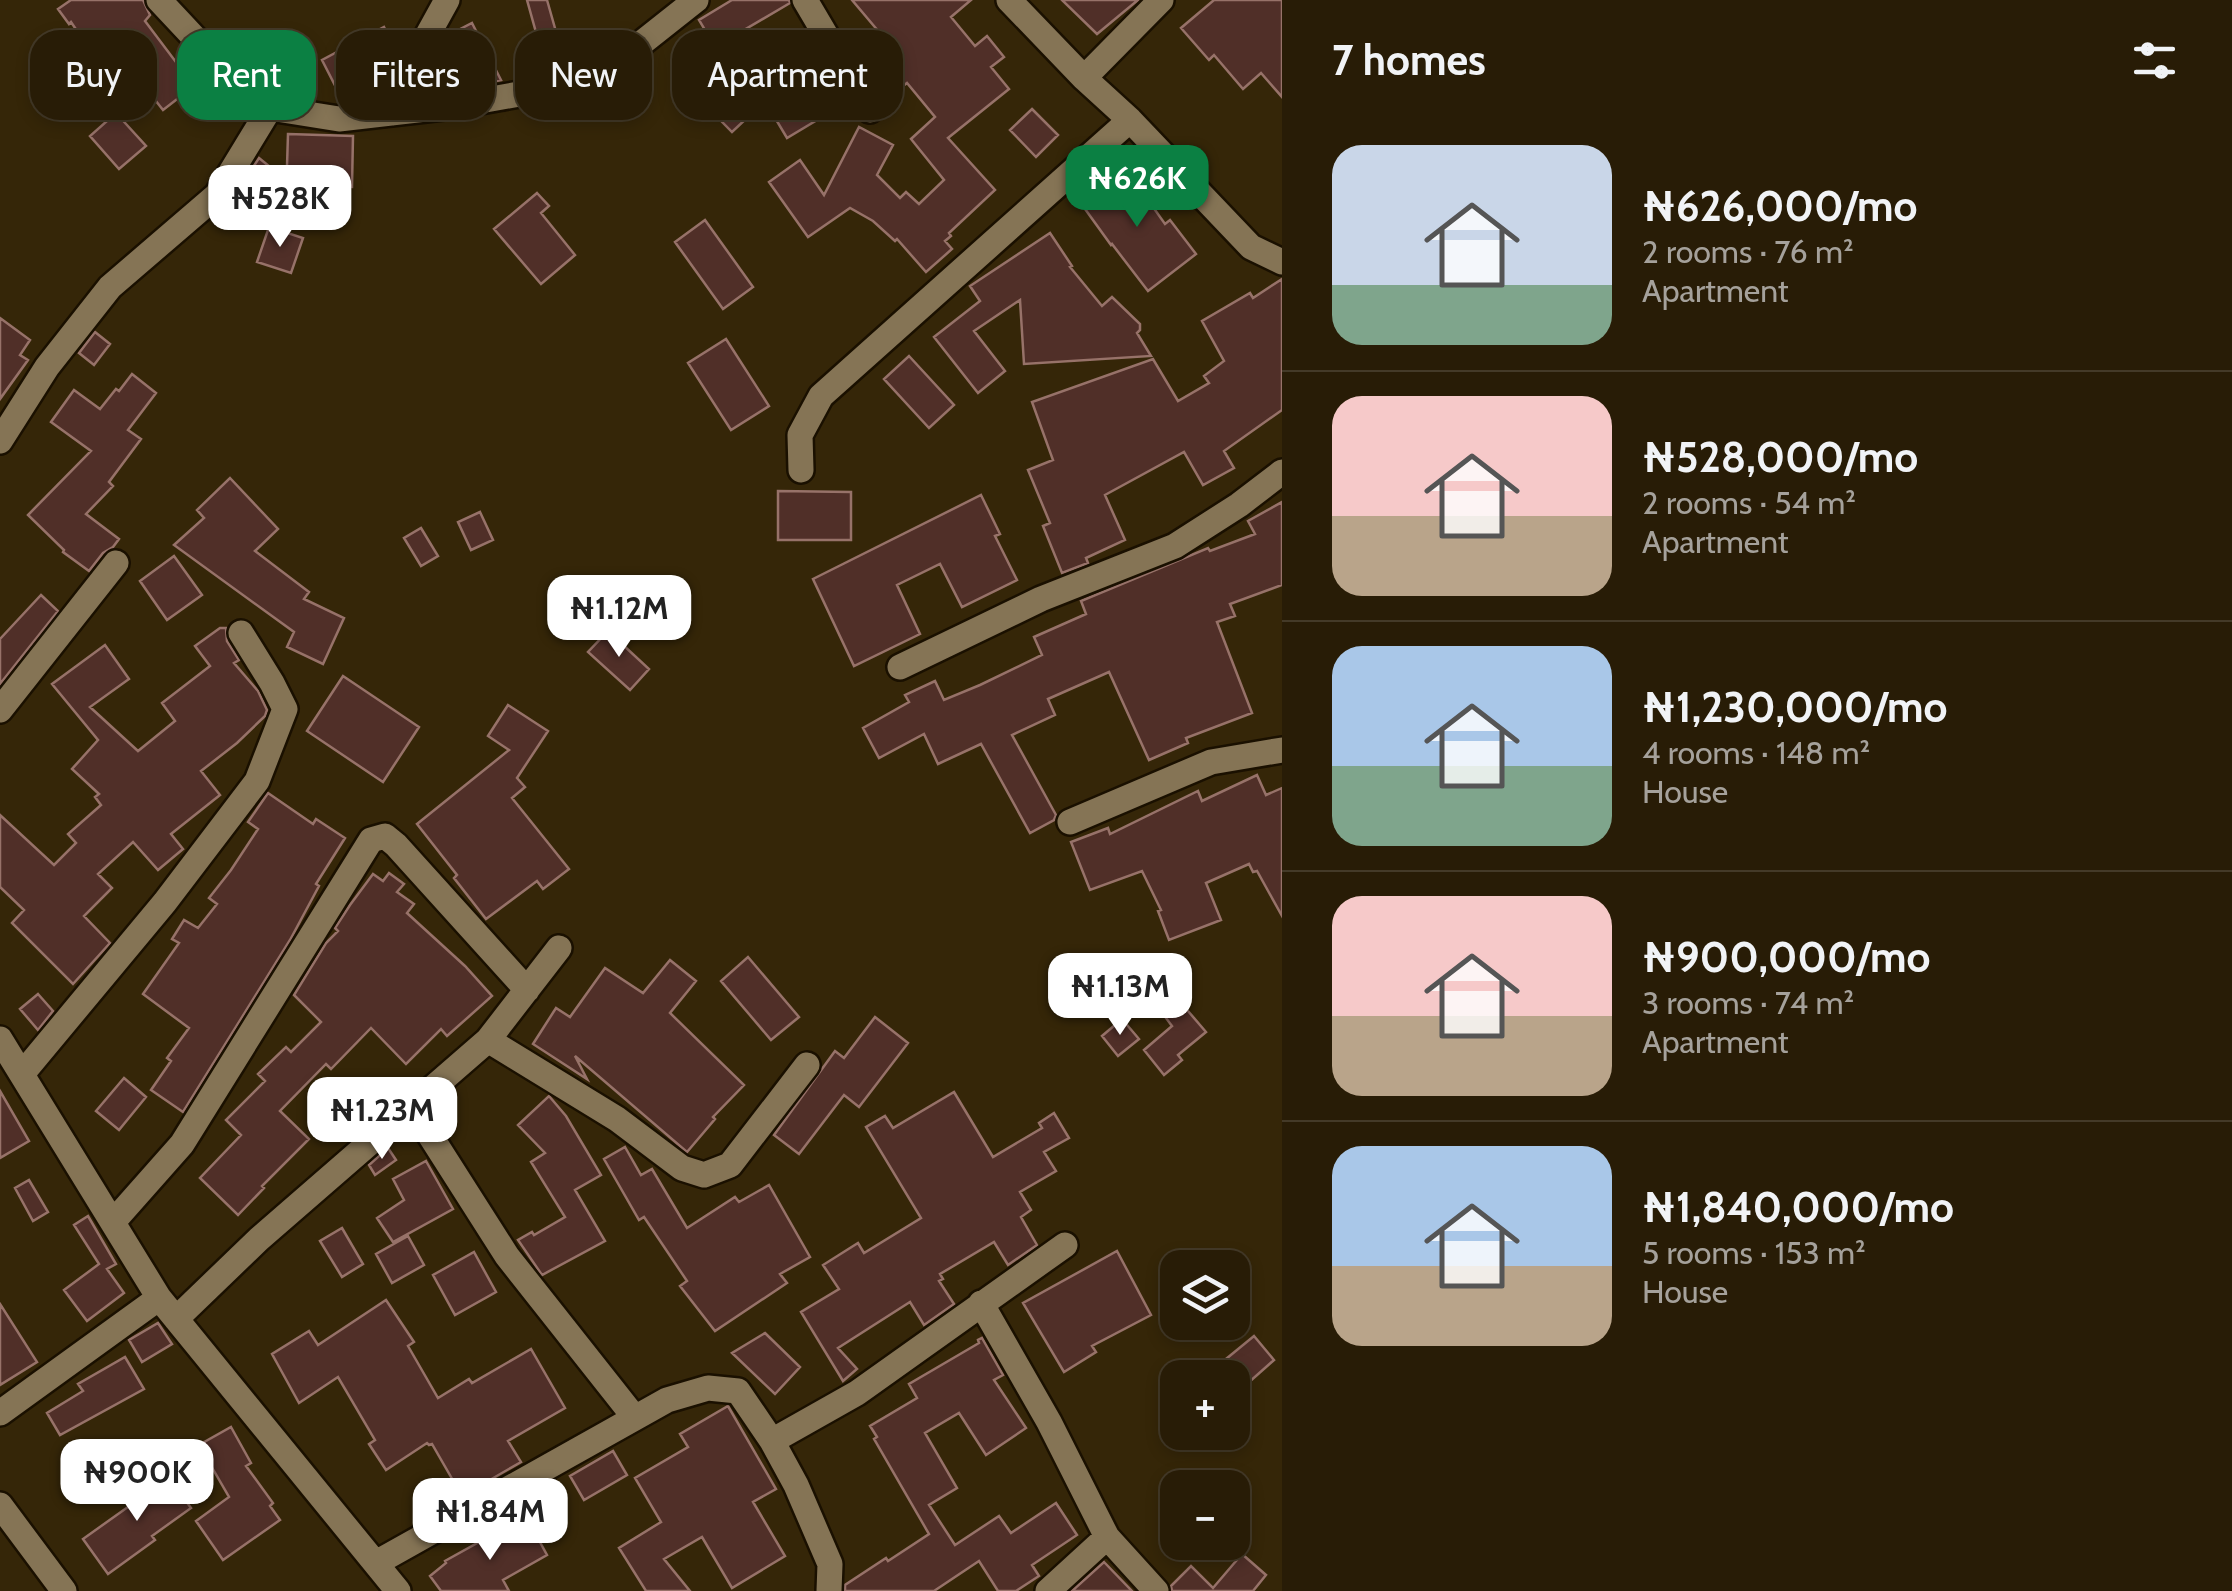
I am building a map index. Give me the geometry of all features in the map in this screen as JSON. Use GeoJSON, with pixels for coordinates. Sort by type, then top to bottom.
{"type":"FeatureCollection","features":[{"type":"Feature","properties":{"kind":"street"},"geometry":{"type":"LineString","coordinates":[[159,0],[187,30]]}},
{"type":"Feature","properties":{"kind":"street"},"geometry":{"type":"LineString","coordinates":[[430,30],[447,0]]}},
{"type":"Feature","properties":{"kind":"street"},"geometry":{"type":"LineString","coordinates":[[495,98],[564,86],[624,56],[696,0]]}},
{"type":"Feature","properties":{"kind":"street"},"geometry":{"type":"LineString","coordinates":[[805,0],[824,30]]}},
{"type":"Feature","properties":{"kind":"street"},"geometry":{"type":"LineString","coordinates":[[1008,0],[1251,247],[1282,262]]}},
{"type":"Feature","properties":{"kind":"street"},"geometry":{"type":"LineString","coordinates":[[1084,78],[1161,0]]}},
{"type":"Feature","properties":{"kind":"street"},"geometry":{"type":"LineString","coordinates":[[0,441],[46,367],[110,287],[216,195],[263,120]]}},
{"type":"Feature","properties":{"kind":"street"},"geometry":{"type":"LineString","coordinates":[[802,470],[800,435],[821,396],[1130,120]]}},
{"type":"Feature","properties":{"kind":"street"},"geometry":{"type":"LineString","coordinates":[[900,667],[1041,599],[1175,546],[1239,506],[1282,472]]}},
{"type":"Feature","properties":{"kind":"street"},"geometry":{"type":"LineString","coordinates":[[0,710],[116,563]]}},
{"type":"Feature","properties":{"kind":"street"},"geometry":{"type":"LineString","coordinates":[[22,1074],[165,902],[257,781],[285,710],[240,633]]}},
{"type":"Feature","properties":{"kind":"street"},"geometry":{"type":"LineString","coordinates":[[1070,822],[1211,762],[1280,754]]}},
{"type":"Feature","properties":{"kind":"street"},"geometry":{"type":"LineString","coordinates":[[113,1222],[182,1144],[370,840],[385,836],[396,845],[527,990]]}},
{"type":"Feature","properties":{"kind":"street"},"geometry":{"type":"LineString","coordinates":[[176,1319],[258,1238],[488,1040],[559,948]]}},
{"type":"Feature","properties":{"kind":"street"},"geometry":{"type":"LineString","coordinates":[[0,1039],[159,1298],[398,1591]]}},
{"type":"Feature","properties":{"kind":"street"},"geometry":{"type":"LineString","coordinates":[[488,1040],[616,1119],[682,1168],[704,1175],[730,1165],[807,1065]]}},
{"type":"Feature","properties":{"kind":"street"},"geometry":{"type":"LineString","coordinates":[[412,1107],[507,1256],[635,1418]]}},
{"type":"Feature","properties":{"kind":"street"},"geometry":{"type":"LineString","coordinates":[[772,1441],[856,1392],[1065,1245]]}},
{"type":"Feature","properties":{"kind":"street"},"geometry":{"type":"LineString","coordinates":[[0,1413],[159,1298]]}},
{"type":"Feature","properties":{"kind":"street"},"geometry":{"type":"LineString","coordinates":[[981,1303],[1049,1422],[1107,1537],[1156,1591]]}},
{"type":"Feature","properties":{"kind":"street"},"geometry":{"type":"LineString","coordinates":[[376,1563],[667,1400],[708,1388],[738,1391],[772,1441],[830,1564],[830,1591]]}},
{"type":"Feature","properties":{"kind":"street"},"geometry":{"type":"LineString","coordinates":[[0,1505],[64,1591]]}},
{"type":"Feature","properties":{"kind":"street"},"geometry":{"type":"LineString","coordinates":[[1048,1591],[1107,1537]]}},
{"type":"Feature","properties":{"kind":"building"},"geometry":{"type":"Polygon","coordinates":[[[71,0],[143,0],[150,15],[145,21],[152,30],[76,30],[58,9],[71,0]]]}},
{"type":"Feature","properties":{"kind":"building"},"geometry":{"type":"Polygon","coordinates":[[[527,0],[547,0],[556,30],[535,30],[527,0]]]}},
{"type":"Feature","properties":{"kind":"building"},"geometry":{"type":"Polygon","coordinates":[[[732,0],[790,3],[744,30],[705,30],[699,20],[732,0]]]}},
{"type":"Feature","properties":{"kind":"building"},"geometry":{"type":"Polygon","coordinates":[[[852,0],[971,0],[951,17],[975,46],[987,36],[1004,57],[991,67],[1009,89],[948,138],[995,190],[949,233],[951,236],[945,241],[952,249],[926,272],[897,239],[850,208],[808,237],[769,182],[800,160],[824,195],[859,127],[893,145],[877,175],[900,198],[906,192],[919,204],[944,180],[911,139],[935,117],[907,83],[903,86],[903,30],[877,30],[852,0]]]}},
{"type":"Feature","properties":{"kind":"building"},"geometry":{"type":"Polygon","coordinates":[[[1062,0],[1138,0],[1097,34],[1062,0]]]}},
{"type":"Feature","properties":{"kind":"building"},"geometry":{"type":"Polygon","coordinates":[[[1214,0],[1282,0],[1282,97],[1261,73],[1243,89],[1214,55],[1209,60],[1181,28],[1214,0]]]}},
{"type":"Feature","properties":{"kind":"building"},"geometry":{"type":"Polygon","coordinates":[[[157,37],[177,63],[177,99],[163,110],[157,102],[157,37]]]}},
{"type":"Feature","properties":{"kind":"building"},"geometry":{"type":"Polygon","coordinates":[[[336,53],[336,87],[322,60],[336,53]]]}},
{"type":"Feature","properties":{"kind":"building"},"geometry":{"type":"Polygon","coordinates":[[[1032,109],[1058,135],[1036,157],[1010,130],[1032,109]]]}},
{"type":"Feature","properties":{"kind":"building"},"geometry":{"type":"Polygon","coordinates":[[[108,120],[122,120],[146,146],[119,169],[90,136],[108,120]]]}},
{"type":"Feature","properties":{"kind":"building"},"geometry":{"type":"Polygon","coordinates":[[[720,120],[745,120],[732,132],[720,120]]]}},
{"type":"Feature","properties":{"kind":"building"},"geometry":{"type":"Polygon","coordinates":[[[776,120],[817,120],[787,138],[776,120]]]}},
{"type":"Feature","properties":{"kind":"building"},"geometry":{"type":"Polygon","coordinates":[[[288,134],[353,136],[352,187],[307,185],[308,167],[287,166],[288,134]]]}},
{"type":"Feature","properties":{"kind":"building"},"geometry":{"type":"Polygon","coordinates":[[[259,158],[270,167],[258,182],[248,175],[259,158]]]}},
{"type":"Feature","properties":{"kind":"building"},"geometry":{"type":"Polygon","coordinates":[[[1126,169],[1165,224],[1170,220],[1196,254],[1148,291],[1080,202],[1126,169]]]}},
{"type":"Feature","properties":{"kind":"building"},"geometry":{"type":"Polygon","coordinates":[[[537,193],[549,206],[541,213],[575,255],[541,284],[494,229],[537,193]]]}},
{"type":"Feature","properties":{"kind":"building"},"geometry":{"type":"Polygon","coordinates":[[[705,220],[753,287],[723,309],[675,242],[705,220]]]}},
{"type":"Feature","properties":{"kind":"building"},"geometry":{"type":"Polygon","coordinates":[[[269,227],[303,238],[291,273],[257,262],[269,227]]]}},
{"type":"Feature","properties":{"kind":"building"},"geometry":{"type":"Polygon","coordinates":[[[1050,233],[1070,267],[1102,306],[1112,297],[1140,324],[1137,333],[1151,356],[1024,364],[1020,300],[974,331],[1005,371],[978,393],[934,337],[980,301],[970,286],[1050,233]]]}},
{"type":"Feature","properties":{"kind":"building"},"geometry":{"type":"Polygon","coordinates":[[[1282,279],[1282,410],[1224,451],[1234,468],[1203,485],[1184,452],[1105,495],[1125,540],[1086,558],[1088,563],[1062,573],[1043,526],[1050,523],[1028,470],[1053,460],[1032,402],[1153,359],[1178,401],[1209,383],[1204,376],[1224,361],[1202,321],[1250,293],[1253,298],[1282,279]]]}},
{"type":"Feature","properties":{"kind":"building"},"geometry":{"type":"Polygon","coordinates":[[[0,318],[30,340],[20,355],[28,360],[0,399],[0,318]]]}},
{"type":"Feature","properties":{"kind":"building"},"geometry":{"type":"Polygon","coordinates":[[[95,332],[110,344],[94,365],[79,353],[95,332]]]}},
{"type":"Feature","properties":{"kind":"building"},"geometry":{"type":"Polygon","coordinates":[[[726,339],[769,406],[731,430],[688,363],[726,339]]]}},
{"type":"Feature","properties":{"kind":"building"},"geometry":{"type":"Polygon","coordinates":[[[909,356],[954,405],[929,428],[884,379],[909,356]]]}},
{"type":"Feature","properties":{"kind":"building"},"geometry":{"type":"Polygon","coordinates":[[[132,374],[156,393],[128,430],[141,439],[109,482],[113,486],[86,514],[119,539],[89,571],[63,552],[28,515],[91,451],[51,422],[74,390],[100,409],[132,374]]]}},
{"type":"Feature","properties":{"kind":"building"},"geometry":{"type":"Polygon","coordinates":[[[230,478],[278,529],[255,551],[309,592],[304,599],[344,618],[323,664],[287,647],[294,632],[174,545],[204,518],[197,510],[230,478]]]}},
{"type":"Feature","properties":{"kind":"building"},"geometry":{"type":"Polygon","coordinates":[[[778,491],[851,492],[851,540],[778,540],[778,491]]]}},
{"type":"Feature","properties":{"kind":"building"},"geometry":{"type":"Polygon","coordinates":[[[981,495],[1000,534],[995,536],[1017,580],[962,607],[940,564],[897,585],[920,634],[854,666],[813,579],[981,495]]]}},
{"type":"Feature","properties":{"kind":"building"},"geometry":{"type":"Polygon","coordinates":[[[1282,502],[1282,585],[1230,604],[1235,616],[1217,622],[1252,713],[1186,738],[1188,743],[1149,760],[1109,672],[1048,699],[1055,715],[1012,735],[1056,815],[1030,833],[981,744],[938,764],[924,734],[879,758],[863,728],[909,702],[905,695],[935,681],[944,700],[1042,655],[1034,637],[1086,614],[1081,601],[1208,548],[1210,551],[1255,534],[1248,521],[1282,502]]]}},
{"type":"Feature","properties":{"kind":"building"},"geometry":{"type":"Polygon","coordinates":[[[480,512],[493,540],[471,550],[458,522],[480,512]]]}},
{"type":"Feature","properties":{"kind":"building"},"geometry":{"type":"Polygon","coordinates":[[[421,528],[438,556],[421,566],[404,538],[421,528]]]}},
{"type":"Feature","properties":{"kind":"building"},"geometry":{"type":"Polygon","coordinates":[[[174,556],[202,595],[167,620],[140,581],[174,556]]]}},
{"type":"Feature","properties":{"kind":"building"},"geometry":{"type":"Polygon","coordinates":[[[41,595],[58,611],[0,684],[0,639],[41,595]]]}},
{"type":"Feature","properties":{"kind":"building"},"geometry":{"type":"Polygon","coordinates":[[[220,628],[226,628],[227,641],[239,660],[234,663],[258,691],[267,710],[265,716],[201,771],[220,795],[171,834],[183,849],[158,870],[133,842],[98,874],[112,888],[84,916],[110,943],[73,984],[12,923],[24,910],[0,887],[0,815],[54,865],[76,843],[68,834],[101,805],[95,797],[99,794],[72,769],[98,740],[52,684],[105,645],[129,679],[90,707],[138,751],[175,721],[162,703],[210,666],[195,646],[220,628]]]}},
{"type":"Feature","properties":{"kind":"building"},"geometry":{"type":"Polygon","coordinates":[[[608,631],[649,669],[630,690],[588,652],[608,631]]]}},
{"type":"Feature","properties":{"kind":"building"},"geometry":{"type":"Polygon","coordinates":[[[343,676],[419,727],[383,782],[307,731],[343,676]]]}},
{"type":"Feature","properties":{"kind":"building"},"geometry":{"type":"Polygon","coordinates":[[[508,705],[548,731],[517,778],[525,787],[512,798],[569,869],[543,889],[537,881],[486,919],[417,824],[509,750],[488,736],[508,705]]]}},
{"type":"Feature","properties":{"kind":"building"},"geometry":{"type":"Polygon","coordinates":[[[1257,775],[1266,795],[1282,788],[1282,916],[1257,871],[1253,872],[1249,864],[1206,883],[1221,920],[1169,940],[1158,911],[1161,910],[1142,871],[1090,890],[1071,842],[1108,828],[1110,834],[1198,791],[1202,801],[1257,775]]]}},
{"type":"Feature","properties":{"kind":"building"},"geometry":{"type":"Polygon","coordinates":[[[268,793],[313,824],[316,819],[345,838],[316,884],[319,886],[290,940],[183,1112],[151,1090],[171,1061],[167,1058],[189,1028],[143,994],[179,943],[172,939],[184,920],[198,928],[217,904],[209,898],[258,829],[248,822],[268,793]]]}},
{"type":"Feature","properties":{"kind":"building"},"geometry":{"type":"Polygon","coordinates":[[[389,873],[404,884],[397,892],[414,904],[407,913],[492,996],[447,1036],[441,1029],[406,1064],[371,1028],[331,1069],[326,1064],[280,1111],[309,1139],[238,1215],[200,1178],[241,1135],[226,1120],[265,1081],[258,1074],[286,1047],[291,1052],[321,1022],[294,995],[373,874],[383,881],[389,873]]]}},
{"type":"Feature","properties":{"kind":"building"},"geometry":{"type":"Polygon","coordinates":[[[748,957],[799,1017],[771,1040],[721,981],[748,957]]]}},
{"type":"Feature","properties":{"kind":"building"},"geometry":{"type":"Polygon","coordinates":[[[670,960],[696,981],[670,1013],[744,1085],[687,1152],[575,1056],[587,1079],[533,1044],[556,1008],[570,1017],[605,968],[643,993],[670,960]]]}},
{"type":"Feature","properties":{"kind":"building"},"geometry":{"type":"Polygon","coordinates":[[[38,994],[53,1011],[38,1030],[20,1009],[38,994]]]}},
{"type":"Feature","properties":{"kind":"building"},"geometry":{"type":"Polygon","coordinates":[[[1182,1004],[1206,1032],[1178,1055],[1182,1060],[1164,1075],[1144,1050],[1172,1026],[1166,1018],[1182,1004]]]}},
{"type":"Feature","properties":{"kind":"building"},"geometry":{"type":"Polygon","coordinates":[[[875,1017],[908,1043],[859,1107],[844,1095],[799,1154],[774,1135],[835,1051],[844,1058],[875,1017]]]}},
{"type":"Feature","properties":{"kind":"building"},"geometry":{"type":"Polygon","coordinates":[[[1122,1019],[1139,1039],[1118,1056],[1102,1036],[1122,1019]]]}},
{"type":"Feature","properties":{"kind":"building"},"geometry":{"type":"Polygon","coordinates":[[[124,1078],[146,1097],[119,1130],[96,1111],[124,1078]]]}},
{"type":"Feature","properties":{"kind":"building"},"geometry":{"type":"Polygon","coordinates":[[[0,1091],[29,1141],[0,1158],[0,1091]]]}},
{"type":"Feature","properties":{"kind":"building"},"geometry":{"type":"Polygon","coordinates":[[[954,1092],[993,1157],[1042,1128],[1039,1123],[1054,1113],[1069,1138],[1044,1152],[1056,1171],[1020,1192],[1031,1210],[1021,1217],[1037,1245],[1008,1265],[994,1242],[940,1274],[943,1279],[939,1281],[954,1304],[924,1325],[910,1302],[838,1348],[857,1369],[843,1381],[801,1312],[839,1289],[823,1265],[858,1243],[864,1253],[921,1218],[866,1127],[885,1116],[893,1128],[954,1092]]]}},
{"type":"Feature","properties":{"kind":"building"},"geometry":{"type":"Polygon","coordinates":[[[549,1096],[566,1116],[601,1175],[575,1190],[605,1241],[542,1275],[518,1240],[565,1217],[531,1162],[545,1153],[518,1125],[549,1096]]]}},
{"type":"Feature","properties":{"kind":"building"},"geometry":{"type":"Polygon","coordinates":[[[625,1147],[641,1175],[652,1169],[687,1228],[735,1197],[739,1202],[769,1185],[810,1257],[780,1274],[787,1283],[715,1331],[680,1286],[687,1281],[644,1217],[639,1220],[604,1159],[625,1147]]]}},
{"type":"Feature","properties":{"kind":"building"},"geometry":{"type":"Polygon","coordinates":[[[388,1148],[396,1160],[375,1175],[369,1165],[388,1148]]]}},
{"type":"Feature","properties":{"kind":"building"},"geometry":{"type":"Polygon","coordinates":[[[426,1161],[453,1209],[393,1242],[377,1218],[404,1200],[393,1179],[426,1161]]]}},
{"type":"Feature","properties":{"kind":"building"},"geometry":{"type":"Polygon","coordinates":[[[29,1180],[48,1212],[33,1221],[15,1188],[29,1180]]]}},
{"type":"Feature","properties":{"kind":"building"},"geometry":{"type":"Polygon","coordinates":[[[88,1216],[116,1264],[107,1269],[124,1293],[87,1321],[64,1290],[99,1264],[74,1225],[88,1216]]]}},
{"type":"Feature","properties":{"kind":"building"},"geometry":{"type":"Polygon","coordinates":[[[342,1228],[363,1264],[342,1277],[320,1241],[342,1228]]]}},
{"type":"Feature","properties":{"kind":"building"},"geometry":{"type":"Polygon","coordinates":[[[408,1236],[424,1265],[392,1283],[376,1254],[408,1236]]]}},
{"type":"Feature","properties":{"kind":"building"},"geometry":{"type":"Polygon","coordinates":[[[1117,1251],[1151,1315],[1092,1346],[1096,1352],[1064,1372],[1023,1303],[1117,1251]]]}},
{"type":"Feature","properties":{"kind":"building"},"geometry":{"type":"Polygon","coordinates":[[[474,1252],[496,1292],[455,1315],[433,1275],[474,1252]]]}},
{"type":"Feature","properties":{"kind":"building"},"geometry":{"type":"Polygon","coordinates":[[[386,1300],[414,1342],[408,1346],[438,1398],[531,1349],[565,1408],[508,1441],[521,1462],[462,1496],[432,1444],[427,1443],[386,1470],[369,1444],[375,1440],[338,1377],[299,1403],[272,1354],[309,1331],[318,1345],[386,1300]]]}},
{"type":"Feature","properties":{"kind":"building"},"geometry":{"type":"Polygon","coordinates":[[[0,1304],[37,1362],[0,1385],[0,1304]]]}},
{"type":"Feature","properties":{"kind":"building"},"geometry":{"type":"Polygon","coordinates":[[[158,1323],[172,1344],[142,1362],[129,1340],[158,1323]]]}},
{"type":"Feature","properties":{"kind":"building"},"geometry":{"type":"Polygon","coordinates":[[[765,1333],[800,1367],[775,1394],[732,1353],[765,1333]]]}},
{"type":"Feature","properties":{"kind":"building"},"geometry":{"type":"Polygon","coordinates":[[[1254,1336],[1274,1360],[1250,1381],[1250,1360],[1226,1359],[1254,1336]]]}},
{"type":"Feature","properties":{"kind":"building"},"geometry":{"type":"Polygon","coordinates":[[[982,1338],[1003,1375],[994,1380],[1026,1428],[986,1455],[959,1413],[925,1433],[957,1488],[929,1505],[955,1545],[999,1516],[1011,1533],[1056,1503],[1077,1535],[1032,1565],[1039,1576],[1016,1591],[998,1591],[979,1561],[934,1591],[845,1591],[845,1585],[929,1534],[870,1426],[917,1398],[909,1384],[982,1338]]]}},
{"type":"Feature","properties":{"kind":"building"},"geometry":{"type":"Polygon","coordinates":[[[125,1357],[144,1389],[60,1435],[47,1413],[83,1391],[78,1384],[125,1357]]]}},
{"type":"Feature","properties":{"kind":"building"},"geometry":{"type":"Polygon","coordinates":[[[728,1406],[776,1489],[753,1502],[785,1556],[732,1588],[702,1537],[664,1559],[690,1591],[646,1591],[619,1548],[661,1522],[635,1478],[688,1447],[680,1434],[728,1406]]]}},
{"type":"Feature","properties":{"kind":"building"},"geometry":{"type":"Polygon","coordinates":[[[231,1427],[251,1463],[246,1466],[273,1503],[270,1506],[280,1520],[223,1560],[196,1521],[229,1497],[199,1445],[231,1427]]]}},
{"type":"Feature","properties":{"kind":"building"},"geometry":{"type":"Polygon","coordinates":[[[613,1451],[627,1475],[584,1500],[570,1476],[613,1451]]]}},
{"type":"Feature","properties":{"kind":"building"},"geometry":{"type":"Polygon","coordinates":[[[164,1471],[191,1508],[108,1574],[83,1539],[156,1487],[151,1480],[164,1471]]]}},
{"type":"Feature","properties":{"kind":"building"},"geometry":{"type":"Polygon","coordinates":[[[529,1522],[547,1555],[503,1580],[509,1591],[441,1591],[430,1576],[445,1561],[481,1541],[485,1547],[529,1522]]]}},
{"type":"Feature","properties":{"kind":"building"},"geometry":{"type":"Polygon","coordinates":[[[1237,1560],[1249,1560],[1266,1575],[1253,1591],[1172,1591],[1171,1586],[1191,1566],[1213,1588],[1237,1560]]]}},
{"type":"Feature","properties":{"kind":"building"},"geometry":{"type":"Polygon","coordinates":[[[1104,1562],[1132,1591],[1072,1591],[1104,1562]]]}}]}
